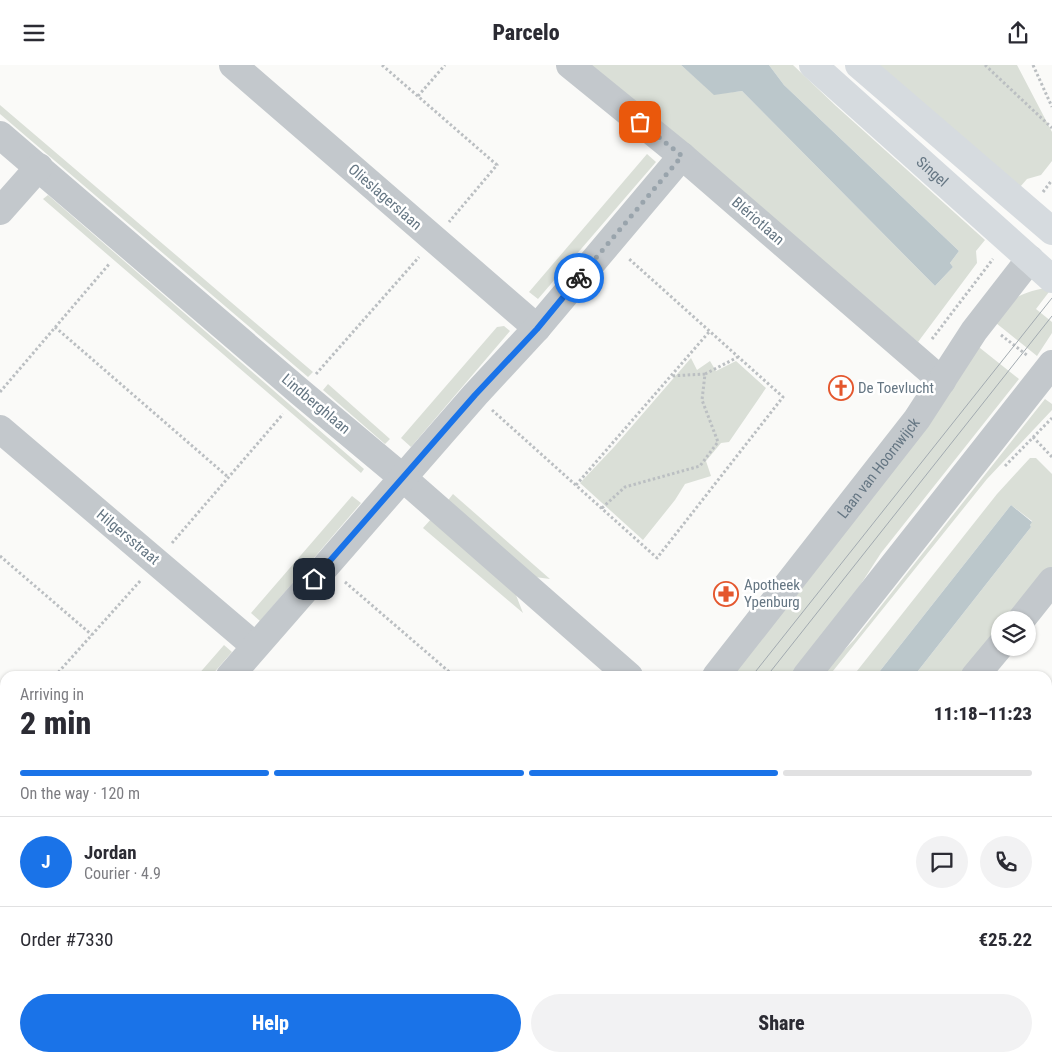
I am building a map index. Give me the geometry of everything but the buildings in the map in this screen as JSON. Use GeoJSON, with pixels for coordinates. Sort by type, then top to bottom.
{"type":"FeatureCollection","features":[{"type":"Feature","properties":{"kind":"main road","name":"Singel"},"geometry":{"type":"LineString","coordinates":[[813,65],[1052,279]]}},
{"type":"Feature","properties":{"kind":"main road"},"geometry":{"type":"LineString","coordinates":[[859,65],[1052,231]]}},
{"type":"Feature","properties":{"kind":"main road","name":"Laan van Hoornwijck"},"geometry":{"type":"LineString","coordinates":[[1030,259],[1052,231]]}},
{"type":"Feature","properties":{"kind":"street","name":"Olieslagerslaan"},"geometry":{"type":"LineString","coordinates":[[233,65],[537,329]]}},
{"type":"Feature","properties":{"kind":"street","name":"Blériotlaan"},"geometry":{"type":"LineString","coordinates":[[570,65],[682,156],[918,358],[942,381]]}},
{"type":"Feature","properties":{"kind":"street","name":"Lindberghlaan"},"geometry":{"type":"LineString","coordinates":[[0,135],[300,392],[403,477],[624,671]]}},
{"type":"Feature","properties":{"kind":"street"},"geometry":{"type":"LineString","coordinates":[[234,671],[475,395],[537,329],[682,156]]}},
{"type":"Feature","properties":{"kind":"street"},"geometry":{"type":"LineString","coordinates":[[0,211],[39,167]]}},
{"type":"Feature","properties":{"kind":"street","name":"Laan van Hoornwijck"},"geometry":{"type":"LineString","coordinates":[[720,671],[917,419],[982,320],[1030,259]]}},
{"type":"Feature","properties":{"kind":"street"},"geometry":{"type":"LineString","coordinates":[[810,671],[1049,367]]}},
{"type":"Feature","properties":{"kind":"street","name":"Hilgersstraat"},"geometry":{"type":"LineString","coordinates":[[0,429],[256,646]]}},
{"type":"Feature","properties":{"kind":"street"},"geometry":{"type":"LineString","coordinates":[[1028,611],[1052,581]]}},
{"type":"Feature","properties":{"kind":"street"},"geometry":{"type":"LineString","coordinates":[[594,668],[539,620],[531,590],[561,595],[615,643]]}},
{"type":"Feature","properties":{"kind":"street"},"geometry":{"type":"LineString","coordinates":[[980,671],[992,656]]}},
{"type":"Feature","properties":{"kind":"path"},"geometry":{"type":"LineString","coordinates":[[300,392],[435,239],[497,165],[382,65]]}},
{"type":"Feature","properties":{"kind":"path"},"geometry":{"type":"LineString","coordinates":[[418,96],[445,65]]}},
{"type":"Feature","properties":{"kind":"path"},"geometry":{"type":"LineString","coordinates":[[985,65],[1052,128]]}},
{"type":"Feature","properties":{"kind":"path"},"geometry":{"type":"LineString","coordinates":[[990,70],[994,65]]}},
{"type":"Feature","properties":{"kind":"path"},"geometry":{"type":"LineString","coordinates":[[1033,65],[1052,107]]}},
{"type":"Feature","properties":{"kind":"path"},"geometry":{"type":"LineString","coordinates":[[475,395],[656,558],[783,397],[610,241]]}},
{"type":"Feature","properties":{"kind":"path"},"geometry":{"type":"LineString","coordinates":[[0,392],[110,263]]}},
{"type":"Feature","properties":{"kind":"path"},"geometry":{"type":"LineString","coordinates":[[918,358],[959,303],[1049,367]]}},
{"type":"Feature","properties":{"kind":"path"},"geometry":{"type":"LineString","coordinates":[[55,327],[228,477]]}},
{"type":"Feature","properties":{"kind":"path"},"geometry":{"type":"LineString","coordinates":[[576,485],[709,332]]}},
{"type":"Feature","properties":{"kind":"path"},"geometry":{"type":"LineString","coordinates":[[671,376],[705,374],[738,357]]}},
{"type":"Feature","properties":{"kind":"path"},"geometry":{"type":"LineString","coordinates":[[602,508],[624,487],[700,466],[718,442],[702,401],[705,374]]}},
{"type":"Feature","properties":{"kind":"path"},"geometry":{"type":"LineString","coordinates":[[1033,437],[1052,457]]}},
{"type":"Feature","properties":{"kind":"path"},"geometry":{"type":"LineString","coordinates":[[0,555],[92,635]]}},
{"type":"Feature","properties":{"kind":"path"},"geometry":{"type":"LineString","coordinates":[[363,598],[448,671]]}},
{"type":"Feature","properties":{"kind":"shaded area"},"geometry":{"type":"Polygon","coordinates":[[[588,65],[681,65],[714,94],[742,91],[935,286],[953,267],[950,263],[959,251],[784,85],[769,65],[793,65],[985,240],[976,251],[977,263],[918,342],[588,65]]]}},
{"type":"Feature","properties":{"kind":"shaded area"},"geometry":{"type":"Polygon","coordinates":[[[681,65],[769,65],[784,85],[959,251],[950,263],[953,267],[935,286],[742,91],[714,95],[681,65]]]}},
{"type":"Feature","properties":{"kind":"shaded area"},"geometry":{"type":"Polygon","coordinates":[[[873,65],[1017,65],[1052,132],[1052,161],[1041,175],[1027,179],[1020,187],[873,65]]]}},
{"type":"Feature","properties":{"kind":"shaded area"},"geometry":{"type":"Polygon","coordinates":[[[0,105],[313,372],[308,377],[0,114],[0,105]]]}},
{"type":"Feature","properties":{"kind":"shaded area"},"geometry":{"type":"Polygon","coordinates":[[[647,154],[656,162],[538,299],[529,292],[647,154]]]}},
{"type":"Feature","properties":{"kind":"shaded area"},"geometry":{"type":"Polygon","coordinates":[[[48,195],[364,469],[361,473],[43,199],[48,195]]]}},
{"type":"Feature","properties":{"kind":"shaded area"},"geometry":{"type":"Polygon","coordinates":[[[1045,288],[1052,288],[1036,309],[1052,322],[1052,333],[1037,356],[991,319],[1021,295],[1045,288]]]}},
{"type":"Feature","properties":{"kind":"shaded area"},"geometry":{"type":"Polygon","coordinates":[[[504,326],[510,331],[411,447],[401,438],[497,327],[504,326]]]}},
{"type":"Feature","properties":{"kind":"shaded area"},"geometry":{"type":"Polygon","coordinates":[[[975,344],[1019,379],[881,553],[803,671],[726,671],[975,344]]]}},
{"type":"Feature","properties":{"kind":"shaded area"},"geometry":{"type":"Polygon","coordinates":[[[691,358],[697,370],[710,361],[716,371],[736,361],[766,388],[729,442],[721,443],[706,461],[711,476],[685,484],[675,500],[643,540],[580,483],[614,447],[691,358]]]}},
{"type":"Feature","properties":{"kind":"shaded area"},"geometry":{"type":"Polygon","coordinates":[[[328,384],[390,439],[385,444],[323,390],[328,384]]]}},
{"type":"Feature","properties":{"kind":"shaded area"},"geometry":{"type":"Polygon","coordinates":[[[1045,399],[1052,404],[1052,410],[987,479],[833,671],[824,671],[854,640],[1045,399]]]}},
{"type":"Feature","properties":{"kind":"shaded area"},"geometry":{"type":"Polygon","coordinates":[[[1030,458],[1036,458],[1052,474],[1052,569],[1018,611],[991,611],[991,645],[971,671],[918,671],[1031,527],[1032,521],[1011,505],[880,671],[857,671],[997,494],[1030,458]]]}},
{"type":"Feature","properties":{"kind":"shaded area"},"geometry":{"type":"Polygon","coordinates":[[[453,494],[550,579],[527,576],[445,504],[453,494]]]}},
{"type":"Feature","properties":{"kind":"shaded area"},"geometry":{"type":"Polygon","coordinates":[[[352,496],[361,503],[260,621],[251,613],[352,496]]]}},
{"type":"Feature","properties":{"kind":"shaded area"},"geometry":{"type":"Polygon","coordinates":[[[1011,505],[1032,522],[1031,527],[918,671],[880,671],[1011,505]]]}},
{"type":"Feature","properties":{"kind":"shaded area"},"geometry":{"type":"Polygon","coordinates":[[[432,518],[514,590],[523,613],[423,528],[432,518]]]}},
{"type":"Feature","properties":{"kind":"shaded area"},"geometry":{"type":"Polygon","coordinates":[[[224,645],[232,652],[215,671],[201,671],[224,645]]]}},
{"type":"Feature","properties":{"kind":"tram line"},"geometry":{"type":"LineString","coordinates":[[756,671],[1052,298]]}},
{"type":"Feature","properties":{"kind":"tram line"},"geometry":{"type":"LineString","coordinates":[[771,671],[1052,316]]}},
{"type":"Feature","properties":{"kind":"way so far"},"geometry":{"type":"LineString","coordinates":[[579,278],[682,156],[640,122]]}},
{"type":"Feature","properties":{"kind":"place","name":"De Toevlucht"},"geometry":{"type":"Point","coordinates":[841,388]}},
{"type":"Feature","properties":{"kind":"place","name":"Apotheek Ypenburg"},"geometry":{"type":"Point","coordinates":[726,594]}},
{"type":"Feature","properties":{"kind":"route"},"geometry":{"type":"LineString","coordinates":[[314,579],[475,395],[537,329],[579,278]]}}]}
